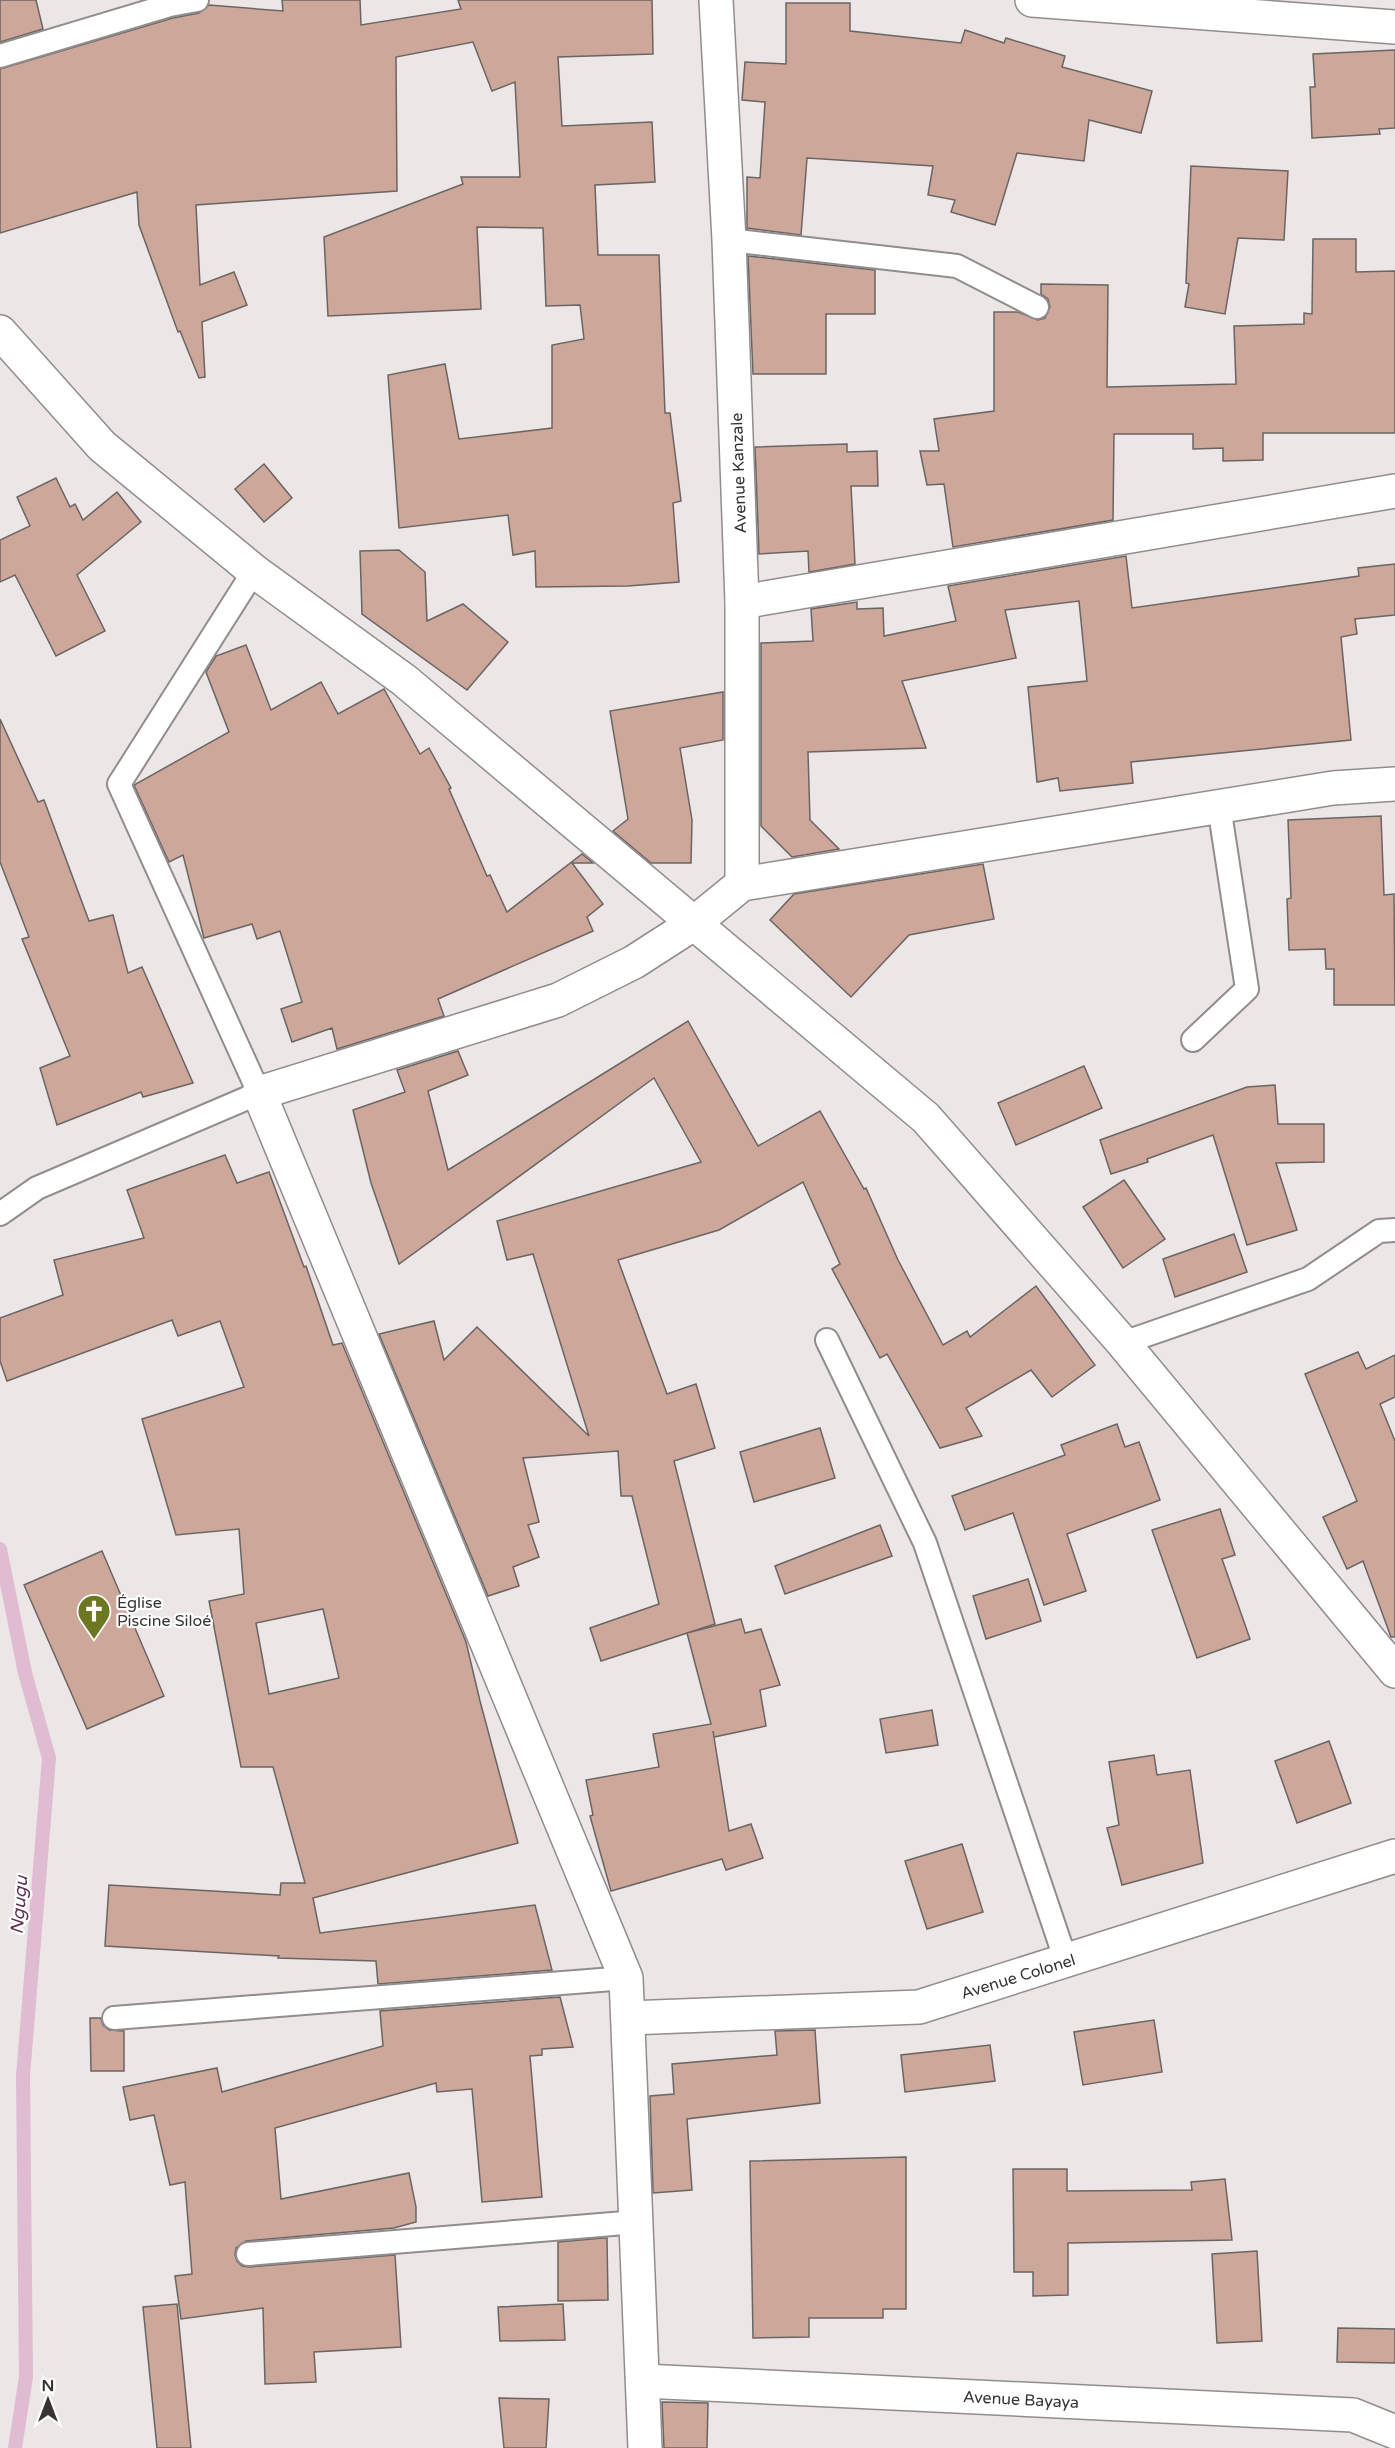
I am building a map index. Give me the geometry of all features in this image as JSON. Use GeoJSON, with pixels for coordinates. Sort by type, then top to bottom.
{"type":"FeatureCollection","features":[{"type":"Feature","properties":{"kind":"street","name":"Avenue Kanzale"},"geometry":{"type":"LineString","coordinates":[[716,0],[729,240],[742,602],[742,884]]}},
{"type":"Feature","properties":{"kind":"street"},"geometry":{"type":"LineString","coordinates":[[1032,0],[1395,27]]}},
{"type":"Feature","properties":{"kind":"street"},"geometry":{"type":"LineString","coordinates":[[0,332],[102,446],[254,571],[404,680],[926,1118],[1123,1343],[1395,1671]]}},
{"type":"Feature","properties":{"kind":"street"},"geometry":{"type":"LineString","coordinates":[[742,602],[1395,491]]}},
{"type":"Feature","properties":{"kind":"street"},"geometry":{"type":"LineString","coordinates":[[645,2448],[626,1978],[259,1093],[558,1000],[634,962],[693,924],[742,884],[1333,788],[1395,784]]}},
{"type":"Feature","properties":{"kind":"street","name":"Avenue Colonel"},"geometry":{"type":"LineString","coordinates":[[628,2018],[919,2007],[1395,1856]]}},
{"type":"Feature","properties":{"kind":"street","name":"Avenue Bayaya"},"geometry":{"type":"LineString","coordinates":[[643,2381],[1353,2415],[1395,2432]]}},
{"type":"Feature","properties":{"kind":"lane"},"geometry":{"type":"LineString","coordinates":[[0,56],[170,5],[197,0]]}},
{"type":"Feature","properties":{"kind":"lane"},"geometry":{"type":"LineString","coordinates":[[729,240],[957,266],[1037,307]]}},
{"type":"Feature","properties":{"kind":"lane"},"geometry":{"type":"LineString","coordinates":[[0,1214],[37,1188],[259,1093],[119,784],[254,571]]}},
{"type":"Feature","properties":{"kind":"lane"},"geometry":{"type":"LineString","coordinates":[[1193,1040],[1247,989],[1219,806]]}},
{"type":"Feature","properties":{"kind":"lane"},"geometry":{"type":"LineString","coordinates":[[1123,1343],[1308,1279],[1379,1231],[1395,1230]]}},
{"type":"Feature","properties":{"kind":"lane"},"geometry":{"type":"LineString","coordinates":[[827,1340],[925,1543],[1066,1961]]}},
{"type":"Feature","properties":{"kind":"lane"},"geometry":{"type":"LineString","coordinates":[[114,2018],[626,1978]]}},
{"type":"Feature","properties":{"kind":"lane"},"geometry":{"type":"LineString","coordinates":[[248,2254],[637,2222]]}},
{"type":"Feature","properties":{"kind":"building"},"geometry":{"type":"Polygon","coordinates":[[[0,0],[36,0],[43,29],[0,42],[0,0]]]}},
{"type":"Feature","properties":{"kind":"building"},"geometry":{"type":"Polygon","coordinates":[[[282,0],[360,0],[361,25],[461,9],[458,0],[652,0],[653,54],[558,57],[562,126],[652,122],[655,182],[595,185],[598,255],[659,255],[665,413],[670,413],[681,501],[673,503],[679,582],[628,586],[536,587],[535,551],[513,555],[508,515],[399,528],[388,375],[445,364],[459,439],[552,428],[552,345],[584,339],[580,305],[546,306],[543,228],[477,227],[481,309],[328,316],[324,237],[463,184],[461,177],[520,177],[515,82],[492,91],[473,42],[396,57],[397,191],[196,205],[200,285],[234,272],[247,305],[202,322],[205,377],[199,378],[180,331],[178,332],[139,225],[137,192],[0,233],[0,69],[173,18],[199,13],[209,5],[283,11],[282,0]]]}},
{"type":"Feature","properties":{"kind":"building"},"geometry":{"type":"Polygon","coordinates":[[[786,3],[850,3],[850,31],[961,43],[965,30],[1004,43],[1006,38],[1065,56],[1062,67],[1152,91],[1141,133],[1089,120],[1084,161],[1017,153],[995,225],[951,212],[955,200],[928,195],[933,166],[807,158],[801,235],[747,228],[747,177],[760,178],[765,102],[742,100],[745,62],[786,64],[786,3]]]}},
{"type":"Feature","properties":{"kind":"building"},"geometry":{"type":"Polygon","coordinates":[[[1395,50],[1395,128],[1379,129],[1380,134],[1312,138],[1310,87],[1315,87],[1313,54],[1395,50]]]}},
{"type":"Feature","properties":{"kind":"building"},"geometry":{"type":"Polygon","coordinates":[[[1191,166],[1288,171],[1284,240],[1238,238],[1225,314],[1185,307],[1189,284],[1186,283],[1191,166]]]}},
{"type":"Feature","properties":{"kind":"building"},"geometry":{"type":"Polygon","coordinates":[[[1313,239],[1356,239],[1356,272],[1395,271],[1395,433],[1263,433],[1263,460],[1223,461],[1223,448],[1193,449],[1193,434],[1114,434],[1113,520],[953,547],[944,484],[927,485],[920,451],[939,451],[934,419],[994,411],[994,312],[1018,312],[1038,320],[1045,318],[1050,307],[1048,299],[1041,294],[1041,284],[1108,285],[1107,387],[1236,384],[1234,326],[1304,324],[1304,313],[1312,314],[1313,239]]]}},
{"type":"Feature","properties":{"kind":"building"},"geometry":{"type":"Polygon","coordinates":[[[748,256],[875,270],[875,314],[826,314],[826,374],[753,374],[748,256]]]}},
{"type":"Feature","properties":{"kind":"building"},"geometry":{"type":"Polygon","coordinates":[[[847,444],[847,452],[877,451],[878,486],[851,486],[855,564],[809,572],[808,551],[759,554],[755,447],[847,444]]]}},
{"type":"Feature","properties":{"kind":"building"},"geometry":{"type":"Polygon","coordinates":[[[264,464],[292,498],[264,522],[235,489],[264,464]]]}},
{"type":"Feature","properties":{"kind":"building"},"geometry":{"type":"Polygon","coordinates":[[[56,478],[70,507],[75,504],[83,520],[117,492],[141,522],[77,575],[105,631],[56,656],[15,575],[0,582],[0,540],[30,526],[17,497],[56,478]]]}},
{"type":"Feature","properties":{"kind":"building"},"geometry":{"type":"Polygon","coordinates":[[[399,550],[425,572],[427,621],[463,604],[508,642],[467,690],[362,614],[360,551],[399,550]]]}},
{"type":"Feature","properties":{"kind":"building"},"geometry":{"type":"Polygon","coordinates":[[[1126,556],[1132,608],[1359,576],[1358,568],[1395,564],[1395,615],[1355,619],[1357,634],[1341,637],[1351,740],[1131,762],[1133,783],[1060,791],[1058,778],[1037,782],[1028,687],[1087,681],[1079,601],[1005,610],[1016,658],[902,681],[926,748],[808,752],[810,820],[839,849],[792,857],[761,826],[761,643],[813,641],[811,609],[857,602],[857,609],[883,608],[884,636],[956,621],[948,586],[1126,556]]]}},
{"type":"Feature","properties":{"kind":"building"},"geometry":{"type":"Polygon","coordinates":[[[246,645],[271,710],[321,682],[338,714],[384,689],[420,754],[429,748],[451,788],[449,789],[487,876],[490,875],[507,912],[582,854],[593,863],[572,863],[603,904],[587,917],[593,931],[438,999],[444,1016],[337,1049],[332,1028],[292,1042],[281,1009],[302,1002],[280,931],[257,939],[252,924],[204,938],[183,855],[169,862],[134,785],[229,732],[206,672],[216,656],[246,645]]]}},
{"type":"Feature","properties":{"kind":"building"},"geometry":{"type":"Polygon","coordinates":[[[723,692],[723,740],[680,748],[692,820],[691,863],[651,863],[613,831],[628,819],[610,711],[723,692]]]}},
{"type":"Feature","properties":{"kind":"building"},"geometry":{"type":"Polygon","coordinates":[[[0,719],[38,802],[44,800],[89,921],[113,915],[128,973],[142,967],[193,1083],[143,1097],[141,1092],[57,1125],[40,1068],[70,1056],[22,939],[29,937],[0,862],[0,719]]]}},
{"type":"Feature","properties":{"kind":"building"},"geometry":{"type":"Polygon","coordinates":[[[1381,816],[1384,895],[1394,894],[1395,1005],[1334,1005],[1334,969],[1326,969],[1325,949],[1289,950],[1287,899],[1291,898],[1288,820],[1381,816]]]}},
{"type":"Feature","properties":{"kind":"building"},"geometry":{"type":"Polygon","coordinates":[[[983,864],[994,919],[909,935],[851,997],[770,920],[794,894],[983,864]]]}},
{"type":"Feature","properties":{"kind":"building"},"geometry":{"type":"Polygon","coordinates":[[[688,1021],[758,1146],[820,1111],[864,1189],[866,1188],[898,1260],[943,1345],[967,1331],[970,1337],[1036,1286],[1095,1365],[1052,1397],[1031,1370],[966,1408],[982,1436],[940,1448],[887,1354],[880,1358],[832,1269],[840,1264],[803,1182],[719,1230],[618,1260],[667,1394],[696,1384],[715,1448],[674,1461],[715,1624],[601,1661],[590,1628],[659,1604],[632,1496],[621,1496],[618,1451],[523,1458],[539,1522],[528,1525],[539,1557],[513,1567],[519,1586],[488,1596],[379,1334],[434,1321],[444,1360],[477,1327],[589,1436],[533,1254],[507,1260],[497,1221],[701,1162],[654,1078],[399,1264],[371,1183],[353,1110],[405,1092],[397,1070],[458,1051],[468,1075],[428,1091],[448,1170],[688,1021]]]}},
{"type":"Feature","properties":{"kind":"building"},"geometry":{"type":"Polygon","coordinates":[[[1084,1066],[1102,1108],[1016,1145],[998,1103],[1084,1066]]]}},
{"type":"Feature","properties":{"kind":"building"},"geometry":{"type":"Polygon","coordinates":[[[1275,1085],[1278,1124],[1324,1124],[1324,1162],[1276,1163],[1297,1230],[1247,1245],[1213,1135],[1147,1159],[1148,1162],[1111,1174],[1100,1140],[1247,1087],[1275,1085]]]}},
{"type":"Feature","properties":{"kind":"building"},"geometry":{"type":"Polygon","coordinates":[[[225,1155],[237,1183],[269,1172],[304,1267],[306,1266],[333,1345],[342,1343],[466,1642],[518,1843],[313,1898],[320,1933],[535,1905],[552,1970],[378,1984],[376,1961],[278,1958],[279,1956],[105,1946],[109,1885],[280,1895],[281,1883],[305,1883],[273,1767],[241,1767],[209,1601],[244,1594],[239,1529],[176,1535],[142,1419],[244,1387],[220,1321],[178,1336],[172,1320],[7,1381],[0,1361],[0,1318],[63,1295],[54,1260],[144,1238],[127,1190],[225,1155]],[[323,1609],[256,1623],[269,1694],[339,1678],[323,1609]]]}},
{"type":"Feature","properties":{"kind":"building"},"geometry":{"type":"Polygon","coordinates":[[[1124,1180],[1165,1239],[1123,1268],[1083,1207],[1124,1180]]]}},
{"type":"Feature","properties":{"kind":"building"},"geometry":{"type":"Polygon","coordinates":[[[1234,1234],[1247,1272],[1175,1297],[1163,1259],[1234,1234]]]}},
{"type":"Feature","properties":{"kind":"building"},"geometry":{"type":"Polygon","coordinates":[[[1358,1352],[1366,1369],[1395,1355],[1395,1397],[1380,1404],[1395,1441],[1395,1637],[1391,1637],[1363,1561],[1347,1569],[1323,1517],[1357,1501],[1305,1374],[1358,1352]]]}},
{"type":"Feature","properties":{"kind":"building"},"geometry":{"type":"Polygon","coordinates":[[[1117,1424],[1125,1447],[1139,1442],[1160,1500],[1067,1534],[1086,1591],[1044,1605],[1013,1513],[965,1530],[952,1496],[1065,1455],[1061,1445],[1117,1424]]]}},
{"type":"Feature","properties":{"kind":"building"},"geometry":{"type":"Polygon","coordinates":[[[820,1428],[835,1478],[754,1502],[740,1452],[820,1428]]]}},
{"type":"Feature","properties":{"kind":"building"},"geometry":{"type":"Polygon","coordinates":[[[1220,1509],[1235,1555],[1222,1559],[1250,1639],[1197,1658],[1152,1530],[1220,1509]]]}},
{"type":"Feature","properties":{"kind":"building"},"geometry":{"type":"Polygon","coordinates":[[[880,1525],[892,1556],[785,1594],[775,1566],[880,1525]]]}},
{"type":"Feature","properties":{"kind":"building","name":"Église Piscine Siloé"},"geometry":{"type":"Polygon","coordinates":[[[102,1551],[164,1696],[87,1729],[24,1585],[102,1551]]]}},
{"type":"Feature","properties":{"kind":"building"},"geometry":{"type":"Polygon","coordinates":[[[1028,1579],[1041,1621],[986,1639],[973,1596],[1028,1579]]]}},
{"type":"Feature","properties":{"kind":"building"},"geometry":{"type":"Polygon","coordinates":[[[741,1619],[745,1633],[761,1629],[780,1685],[760,1690],[766,1726],[714,1737],[713,1731],[729,1831],[751,1824],[763,1858],[726,1870],[722,1859],[611,1891],[590,1816],[593,1815],[586,1780],[659,1767],[653,1734],[711,1724],[687,1633],[741,1619]]]}},
{"type":"Feature","properties":{"kind":"building"},"geometry":{"type":"Polygon","coordinates":[[[932,1710],[938,1745],[886,1753],[880,1719],[932,1710]]]}},
{"type":"Feature","properties":{"kind":"building"},"geometry":{"type":"Polygon","coordinates":[[[1329,1741],[1351,1803],[1297,1823],[1275,1761],[1329,1741]]]}},
{"type":"Feature","properties":{"kind":"building"},"geometry":{"type":"Polygon","coordinates":[[[1154,1755],[1157,1775],[1190,1770],[1203,1863],[1122,1885],[1107,1828],[1119,1825],[1109,1762],[1154,1755]]]}},
{"type":"Feature","properties":{"kind":"building"},"geometry":{"type":"Polygon","coordinates":[[[962,1844],[983,1912],[927,1929],[905,1861],[962,1844]]]}},
{"type":"Feature","properties":{"kind":"building"},"geometry":{"type":"Polygon","coordinates":[[[560,1997],[573,2047],[542,2049],[542,2055],[530,2056],[542,2197],[482,2202],[472,2089],[437,2092],[436,2083],[275,2128],[281,2199],[409,2173],[416,2207],[416,2222],[394,2228],[246,2241],[236,2248],[237,2261],[242,2266],[249,2267],[395,2255],[401,2347],[314,2352],[316,2382],[265,2384],[263,2308],[181,2319],[175,2276],[192,2274],[185,2182],[170,2185],[154,2115],[130,2120],[123,2087],[217,2068],[222,2092],[383,2046],[380,2011],[560,1997]]]}},
{"type":"Feature","properties":{"kind":"building"},"geometry":{"type":"Polygon","coordinates":[[[90,2018],[101,2018],[103,2025],[109,2030],[124,2031],[124,2071],[91,2071],[90,2018]]]}},
{"type":"Feature","properties":{"kind":"building"},"geometry":{"type":"Polygon","coordinates":[[[1154,2020],[1162,2072],[1083,2085],[1074,2032],[1154,2020]]]}},
{"type":"Feature","properties":{"kind":"building"},"geometry":{"type":"Polygon","coordinates":[[[815,2030],[820,2103],[687,2119],[692,2190],[653,2193],[650,2096],[674,2094],[672,2064],[777,2055],[775,2031],[815,2030]]]}},
{"type":"Feature","properties":{"kind":"building"},"geometry":{"type":"Polygon","coordinates":[[[990,2045],[995,2081],[905,2092],[901,2055],[990,2045]]]}},
{"type":"Feature","properties":{"kind":"building"},"geometry":{"type":"Polygon","coordinates":[[[906,2157],[906,2309],[883,2309],[883,2318],[809,2318],[809,2337],[753,2338],[750,2161],[906,2157]]]}},
{"type":"Feature","properties":{"kind":"building"},"geometry":{"type":"Polygon","coordinates":[[[1013,2169],[1067,2169],[1067,2191],[1192,2190],[1191,2182],[1225,2179],[1232,2240],[1068,2243],[1068,2295],[1033,2296],[1033,2272],[1014,2272],[1013,2169]]]}},
{"type":"Feature","properties":{"kind":"building"},"geometry":{"type":"Polygon","coordinates":[[[607,2238],[608,2300],[558,2301],[558,2242],[607,2238]]]}},
{"type":"Feature","properties":{"kind":"building"},"geometry":{"type":"Polygon","coordinates":[[[1257,2251],[1262,2341],[1217,2343],[1212,2254],[1257,2251]]]}},
{"type":"Feature","properties":{"kind":"building"},"geometry":{"type":"Polygon","coordinates":[[[177,2304],[191,2448],[157,2448],[143,2307],[177,2304]]]}},
{"type":"Feature","properties":{"kind":"building"},"geometry":{"type":"Polygon","coordinates":[[[563,2304],[565,2340],[500,2341],[498,2307],[563,2304]]]}},
{"type":"Feature","properties":{"kind":"building"},"geometry":{"type":"Polygon","coordinates":[[[1338,2328],[1395,2329],[1395,2363],[1337,2362],[1338,2328]]]}},
{"type":"Feature","properties":{"kind":"building"},"geometry":{"type":"Polygon","coordinates":[[[499,2398],[549,2399],[546,2448],[504,2448],[499,2398]]]}},
{"type":"Feature","properties":{"kind":"building"},"geometry":{"type":"Polygon","coordinates":[[[662,2402],[708,2403],[707,2448],[664,2448],[662,2402]]]}},
{"type":"Feature","properties":{"kind":"waterway","name":"Ngugu"},"geometry":{"type":"LineString","coordinates":[[0,1549],[25,1673],[49,1758],[23,2076],[26,2377],[15,2448]]}},
{"type":"Feature","properties":{"kind":"place","name":"Église Piscine Siloé"},"geometry":{"type":"Point","coordinates":[94,1640]}}]}
